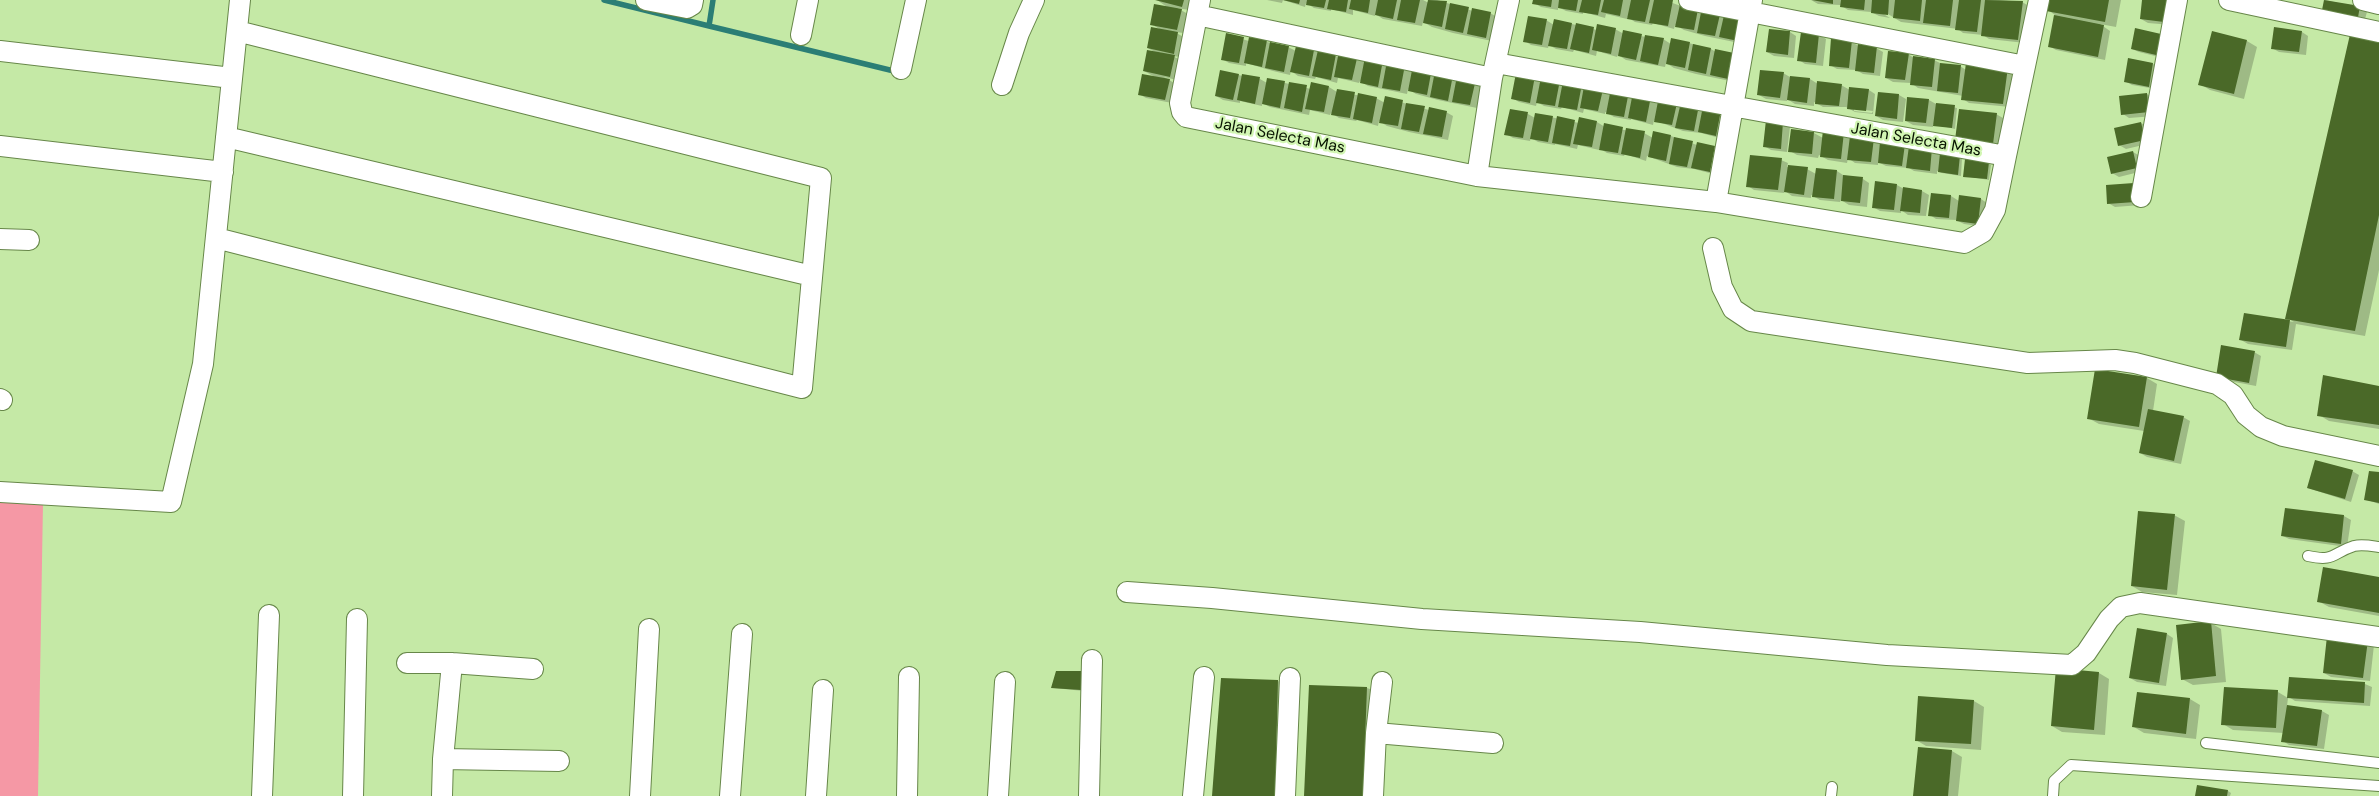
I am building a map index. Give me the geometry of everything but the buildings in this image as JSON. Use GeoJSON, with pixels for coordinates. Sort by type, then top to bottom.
{"type":"FeatureCollection","features":[{"type":"Feature","properties":{"kind":"street"},"geometry":{"type":"LineString","coordinates":[[0,492],[171,502],[203,364],[240,0]]}},
{"type":"Feature","properties":{"kind":"street"},"geometry":{"type":"LineString","coordinates":[[646,0],[687,8],[692,5],[693,0]]}},
{"type":"Feature","properties":{"kind":"street"},"geometry":{"type":"LineString","coordinates":[[801,35],[808,0]]}},
{"type":"Feature","properties":{"kind":"street"},"geometry":{"type":"LineString","coordinates":[[901,69],[916,0]]}},
{"type":"Feature","properties":{"kind":"street"},"geometry":{"type":"LineString","coordinates":[[1002,85],[1019,33],[1034,0]]}},
{"type":"Feature","properties":{"kind":"street"},"geometry":{"type":"LineString","coordinates":[[1477,176],[1494,71],[1509,0]]}},
{"type":"Feature","properties":{"kind":"street"},"geometry":{"type":"LineString","coordinates":[[1688,0],[1751,7],[2025,66]]}},
{"type":"Feature","properties":{"kind":"street"},"geometry":{"type":"LineString","coordinates":[[2006,156],[2039,0]]}},
{"type":"Feature","properties":{"kind":"street"},"geometry":{"type":"LineString","coordinates":[[2141,197],[2177,0]]}},
{"type":"Feature","properties":{"kind":"street"},"geometry":{"type":"LineString","coordinates":[[2229,0],[2286,6],[2379,32]]}},
{"type":"Feature","properties":{"kind":"street"},"geometry":{"type":"LineString","coordinates":[[2363,0],[2379,4]]}},
{"type":"Feature","properties":{"kind":"street"},"geometry":{"type":"LineString","coordinates":[[1716,202],[1751,7]]}},
{"type":"Feature","properties":{"kind":"street","name":"Jalan Selecta Mas"},"geometry":{"type":"LineString","coordinates":[[1199,8],[1494,71],[1734,108],[2006,156],[1995,210],[1983,232],[1964,244],[1716,202],[1477,176],[1186,117],[1182,112],[1180,103],[1199,8]]}},
{"type":"Feature","properties":{"kind":"street"},"geometry":{"type":"LineString","coordinates":[[216,238],[802,388],[821,178],[237,31]]}},
{"type":"Feature","properties":{"kind":"street"},"geometry":{"type":"LineString","coordinates":[[0,51],[232,78]]}},
{"type":"Feature","properties":{"kind":"street"},"geometry":{"type":"LineString","coordinates":[[226,137],[812,276]]}},
{"type":"Feature","properties":{"kind":"street"},"geometry":{"type":"LineString","coordinates":[[0,146],[222,172]]}},
{"type":"Feature","properties":{"kind":"street"},"geometry":{"type":"LineString","coordinates":[[0,239],[29,240]]}},
{"type":"Feature","properties":{"kind":"street"},"geometry":{"type":"LineString","coordinates":[[1713,248],[1722,287],[1733,309],[1751,321],[2028,363],[2115,360],[2135,363],[2217,384],[2233,395],[2246,415],[2260,427],[2276,433],[2379,456]]}},
{"type":"Feature","properties":{"kind":"street"},"geometry":{"type":"LineString","coordinates":[[1127,592],[1212,598],[1422,619],[1640,632],[1887,654],[2072,665],[2086,653],[2109,618],[2121,607],[2140,604],[2379,637]]}},
{"type":"Feature","properties":{"kind":"street"},"geometry":{"type":"LineString","coordinates":[[262,796],[269,615]]}},
{"type":"Feature","properties":{"kind":"street"},"geometry":{"type":"LineString","coordinates":[[353,796],[357,619]]}},
{"type":"Feature","properties":{"kind":"street"},"geometry":{"type":"LineString","coordinates":[[640,796],[649,629]]}},
{"type":"Feature","properties":{"kind":"street"},"geometry":{"type":"LineString","coordinates":[[730,796],[742,634]]}},
{"type":"Feature","properties":{"kind":"street"},"geometry":{"type":"LineString","coordinates":[[1089,796],[1092,660]]}},
{"type":"Feature","properties":{"kind":"street"},"geometry":{"type":"LineString","coordinates":[[407,663],[452,663],[533,669]]}},
{"type":"Feature","properties":{"kind":"street"},"geometry":{"type":"LineString","coordinates":[[442,796],[443,759],[452,663]]}},
{"type":"Feature","properties":{"kind":"street"},"geometry":{"type":"LineString","coordinates":[[906,796],[909,677]]}},
{"type":"Feature","properties":{"kind":"street"},"geometry":{"type":"LineString","coordinates":[[1194,796],[1204,677]]}},
{"type":"Feature","properties":{"kind":"street"},"geometry":{"type":"LineString","coordinates":[[1285,796],[1290,678]]}},
{"type":"Feature","properties":{"kind":"street"},"geometry":{"type":"LineString","coordinates":[[998,796],[1005,682]]}},
{"type":"Feature","properties":{"kind":"street"},"geometry":{"type":"LineString","coordinates":[[1373,796],[1376,733],[1382,682]]}},
{"type":"Feature","properties":{"kind":"street"},"geometry":{"type":"LineString","coordinates":[[816,796],[823,690]]}},
{"type":"Feature","properties":{"kind":"street"},"geometry":{"type":"LineString","coordinates":[[1376,733],[1493,743]]}},
{"type":"Feature","properties":{"kind":"street"},"geometry":{"type":"LineString","coordinates":[[443,759],[559,761]]}},
{"type":"Feature","properties":{"kind":"lane"},"geometry":{"type":"LineString","coordinates":[[2308,556],[2322,560],[2333,558],[2354,546],[2379,547]]}},
{"type":"Feature","properties":{"kind":"lane"},"geometry":{"type":"LineString","coordinates":[[2206,743],[2379,763]]}},
{"type":"Feature","properties":{"kind":"lane"},"geometry":{"type":"LineString","coordinates":[[2053,796],[2054,782],[2071,764],[2379,786]]}},
{"type":"Feature","properties":{"kind":"shaded area"},"geometry":{"type":"Polygon","coordinates":[[[0,501],[43,503],[38,796],[0,796],[0,501]]]}},
{"type":"Feature","properties":{"kind":"waterway"},"geometry":{"type":"LineString","coordinates":[[604,0],[709,26],[713,0]]}},
{"type":"Feature","properties":{"kind":"waterway"},"geometry":{"type":"LineString","coordinates":[[709,26],[898,72]]}}]}
